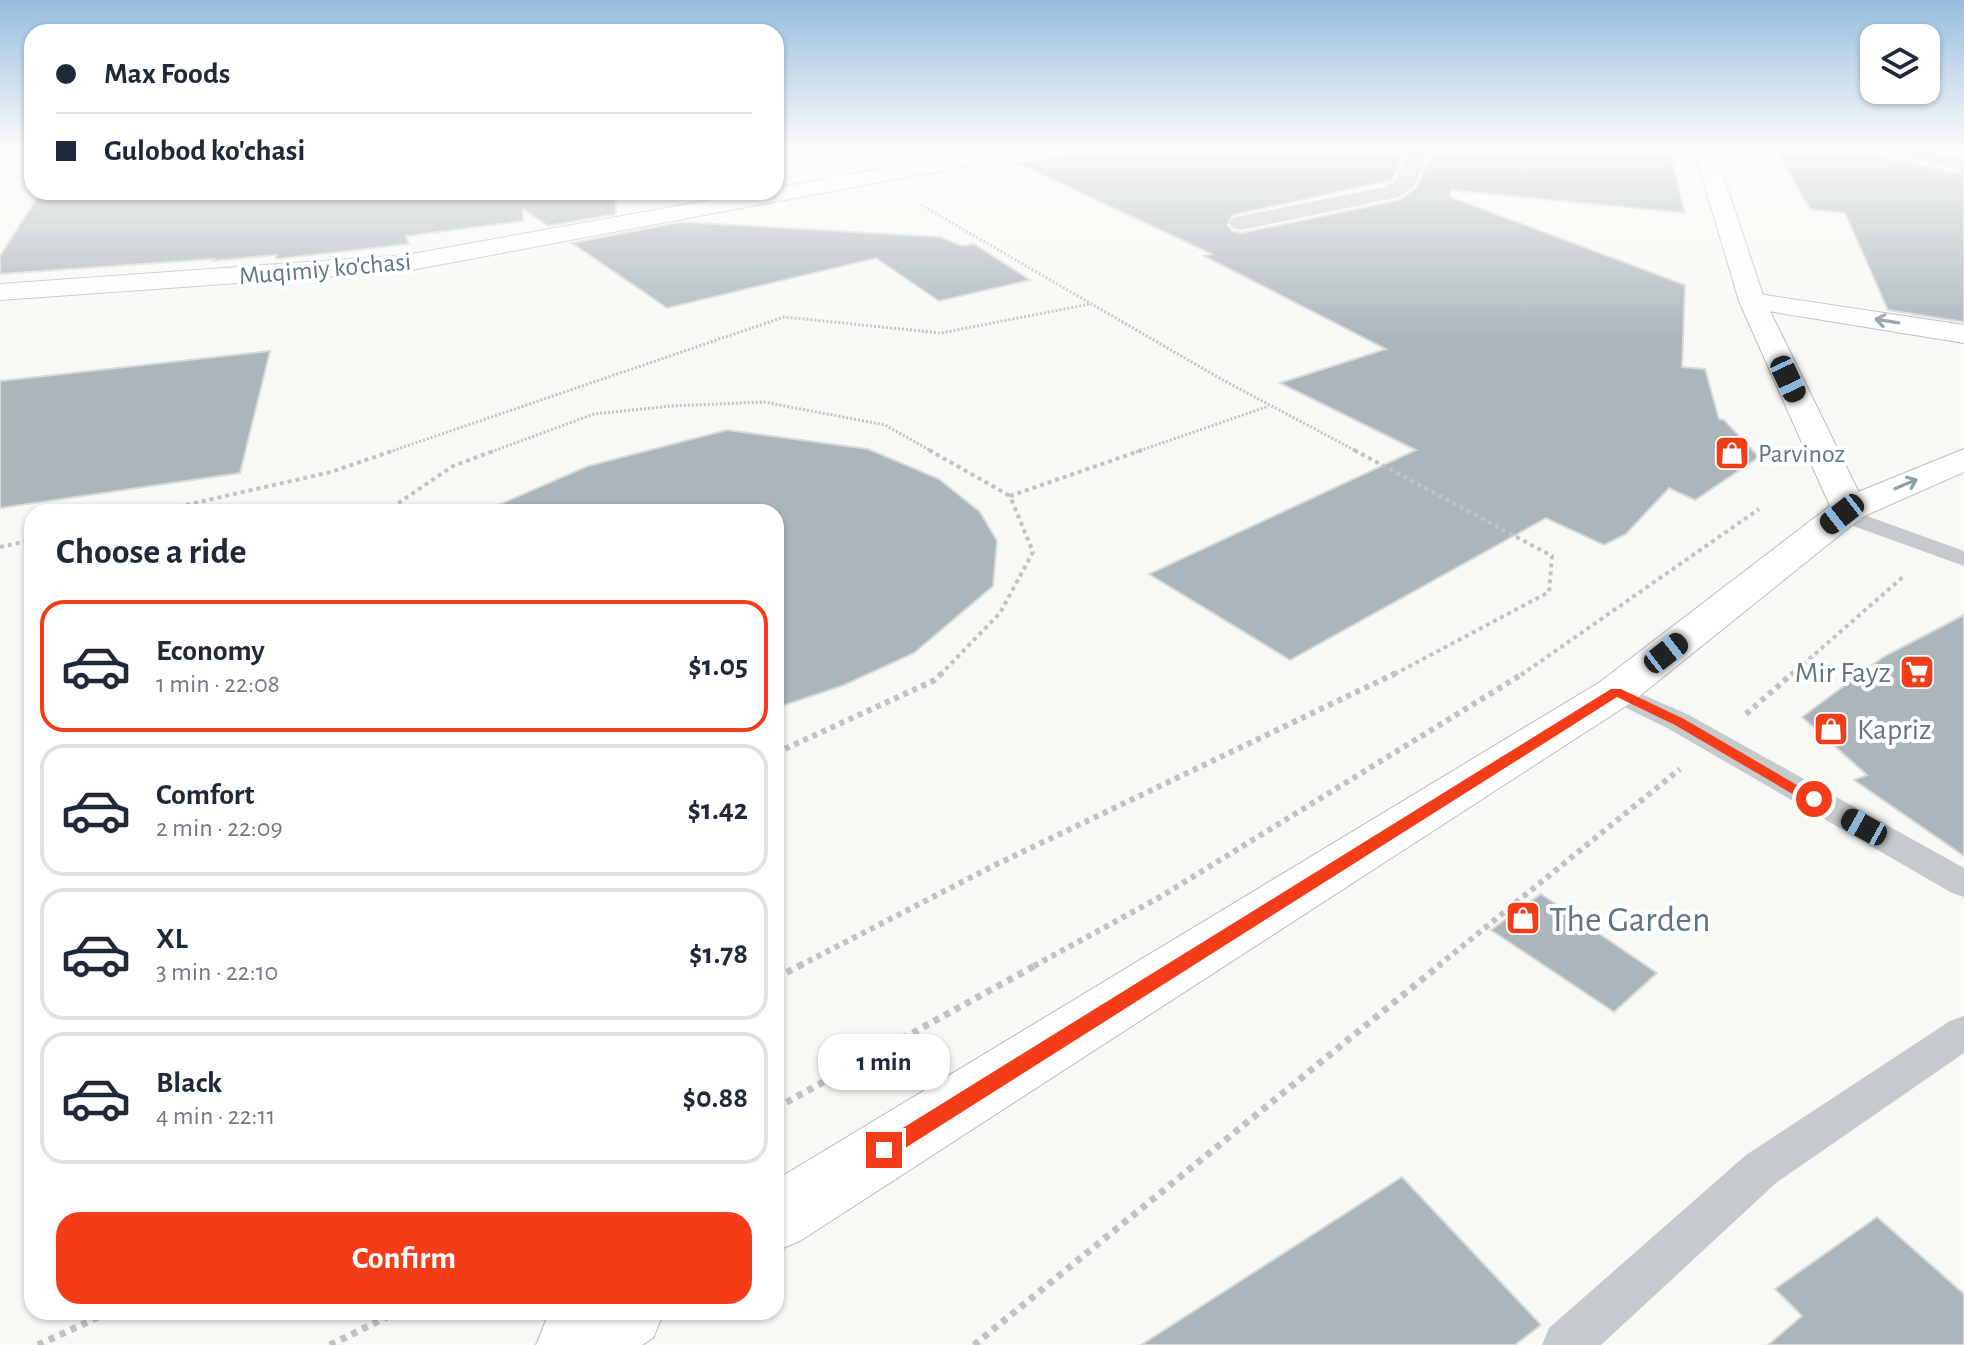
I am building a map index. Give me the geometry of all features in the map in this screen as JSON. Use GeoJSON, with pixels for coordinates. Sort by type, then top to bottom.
{"type":"FeatureCollection","features":[{"type":"Feature","properties":{"kind":"main road","name":"Muqimiy ko'chasi"},"geometry":{"type":"LineString","coordinates":[[0,292],[406,263],[687,212]]}},
{"type":"Feature","properties":{"kind":"main road"},"geometry":{"type":"LineString","coordinates":[[1724,212],[1752,301],[1845,512]]}},
{"type":"Feature","properties":{"kind":"main road"},"geometry":{"type":"LineString","coordinates":[[1752,301],[1964,334]]}},
{"type":"Feature","properties":{"kind":"main road"},"geometry":{"type":"LineString","coordinates":[[784,1213],[1616,692],[1845,512],[1964,459]]}},
{"type":"Feature","properties":{"kind":"main road"},"geometry":{"type":"LineString","coordinates":[[574,1345],[614,1320]]}},
{"type":"Feature","properties":{"kind":"street"},"geometry":{"type":"LineString","coordinates":[[1241,223],[1295,212]]}},
{"type":"Feature","properties":{"kind":"lane"},"geometry":{"type":"LineString","coordinates":[[1845,512],[1964,559]]}},
{"type":"Feature","properties":{"kind":"lane"},"geometry":{"type":"LineString","coordinates":[[1616,692],[1679,722],[1964,884]]}},
{"type":"Feature","properties":{"kind":"lane"},"geometry":{"type":"LineString","coordinates":[[1566,1345],[1761,1169],[1964,1032]]}},
{"type":"Feature","properties":{"kind":"path"},"geometry":{"type":"LineString","coordinates":[[784,974],[991,867],[1389,677],[1549,592],[1552,556],[1270,406],[931,212]]}},
{"type":"Feature","properties":{"kind":"path"},"geometry":{"type":"LineString","coordinates":[[190,504],[331,472],[784,317],[941,333],[1091,304]]}},
{"type":"Feature","properties":{"kind":"path"},"geometry":{"type":"LineString","coordinates":[[397,504],[453,466],[594,414],[671,406],[764,402],[885,425],[1010,496],[1033,552],[1000,613],[935,680],[784,749]]}},
{"type":"Feature","properties":{"kind":"path"},"geometry":{"type":"LineString","coordinates":[[1010,496],[1270,406]]}},
{"type":"Feature","properties":{"kind":"path"},"geometry":{"type":"LineString","coordinates":[[784,1104],[1160,897],[1529,670],[1759,509]]}},
{"type":"Feature","properties":{"kind":"path"},"geometry":{"type":"LineString","coordinates":[[0,547],[24,542]]}},
{"type":"Feature","properties":{"kind":"path"},"geometry":{"type":"LineString","coordinates":[[974,1345],[1713,742],[1936,549]]}},
{"type":"Feature","properties":{"kind":"path"},"geometry":{"type":"LineString","coordinates":[[38,1345],[92,1320]]}},
{"type":"Feature","properties":{"kind":"path"},"geometry":{"type":"LineString","coordinates":[[330,1345],[381,1320]]}},
{"type":"Feature","properties":{"kind":"building"},"geometry":{"type":"Polygon","coordinates":[[[28,212],[523,212],[523,221],[406,236],[409,244],[276,259],[276,255],[0,274],[0,256],[28,212]]]}},
{"type":"Feature","properties":{"kind":"building"},"geometry":{"type":"Polygon","coordinates":[[[527,212],[616,212],[616,214],[548,226],[527,212]]]}},
{"type":"Feature","properties":{"kind":"building"},"geometry":{"type":"Polygon","coordinates":[[[1122,212],[1247,212],[1232,215],[1227,225],[1232,231],[1242,233],[1344,212],[1489,212],[1685,285],[1682,367],[1705,369],[1719,419],[1724,420],[1759,457],[1695,500],[1669,488],[1626,534],[1604,545],[1546,518],[1290,660],[1149,574],[1416,450],[1280,383],[1386,349],[1204,256],[1212,254],[1122,212]]]}},
{"type":"Feature","properties":{"kind":"building"},"geometry":{"type":"Polygon","coordinates":[[[1834,212],[1964,212],[1964,322],[1888,310],[1845,213],[1834,212]]]}},
{"type":"Feature","properties":{"kind":"building"},"geometry":{"type":"Polygon","coordinates":[[[681,222],[940,237],[962,246],[974,244],[1030,280],[939,301],[876,258],[667,308],[572,243],[681,222]]]}},
{"type":"Feature","properties":{"kind":"building"},"geometry":{"type":"Polygon","coordinates":[[[270,351],[240,473],[0,508],[0,381],[270,351]]]}},
{"type":"Feature","properties":{"kind":"building"},"geometry":{"type":"Polygon","coordinates":[[[727,430],[868,449],[939,479],[980,512],[997,541],[993,586],[914,653],[844,685],[784,705],[784,504],[500,504],[588,466],[727,430]]]}},
{"type":"Feature","properties":{"kind":"building"},"geometry":{"type":"Polygon","coordinates":[[[1964,615],[1964,856],[1854,780],[1867,775],[1802,717],[1883,657],[1964,615]]]}},
{"type":"Feature","properties":{"kind":"building"},"geometry":{"type":"Polygon","coordinates":[[[1541,894],[1657,973],[1614,1012],[1491,930],[1541,894]]]}},
{"type":"Feature","properties":{"kind":"building"},"geometry":{"type":"Polygon","coordinates":[[[1402,1177],[1541,1325],[1515,1345],[1141,1345],[1402,1177]]]}},
{"type":"Feature","properties":{"kind":"building"},"geometry":{"type":"Polygon","coordinates":[[[1877,1217],[1964,1294],[1964,1345],[1768,1345],[1802,1316],[1775,1289],[1877,1217]]]}},
{"type":"Feature","properties":{"kind":"place","name":"Parvinoz"},"geometry":{"type":"Point","coordinates":[1732,453]}},
{"type":"Feature","properties":{"kind":"place","name":"Mir Fayz"},"geometry":{"type":"Point","coordinates":[1917,672]}},
{"type":"Feature","properties":{"kind":"place","name":"Kapriz"},"geometry":{"type":"Point","coordinates":[1831,729]}},
{"type":"Feature","properties":{"kind":"place","name":"The Garden"},"geometry":{"type":"Point","coordinates":[1523,918]}},
{"type":"Feature","properties":{"kind":"route"},"geometry":{"type":"LineString","coordinates":[[884,1150],[1616,692],[1679,722],[1814,799]]}}]}
